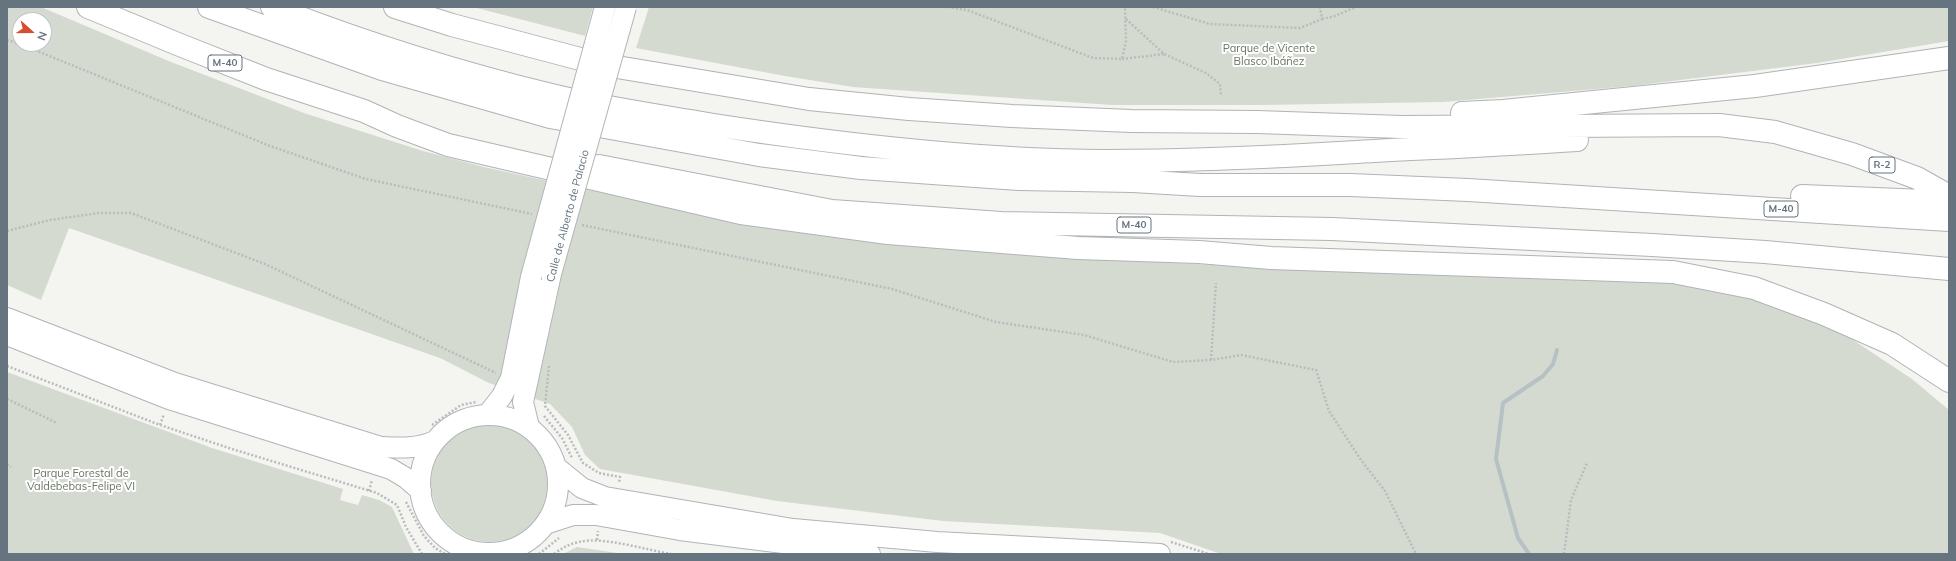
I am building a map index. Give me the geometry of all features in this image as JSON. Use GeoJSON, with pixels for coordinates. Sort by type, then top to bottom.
{"type":"FeatureCollection","features":[{"type":"Feature","properties":{"kind":"highway","name":"M-40"},"geometry":{"type":"LineString","coordinates":[[88,7],[180,46],[266,79],[364,111],[399,117],[543,155],[832,212],[1001,223],[1332,229],[1765,252],[1949,270]]}},
{"type":"Feature","properties":{"kind":"highway","name":"M-40"},"geometry":{"type":"LineString","coordinates":[[209,7],[382,69],[550,117],[759,154],[853,167],[1019,179],[1200,184],[1350,185],[1613,199],[1949,220]]}},
{"type":"Feature","properties":{"kind":"highway"},"geometry":{"type":"LineString","coordinates":[[272,7],[324,27],[432,62],[552,95],[677,119],[785,136],[908,151],[1014,158],[1103,161],[1236,160],[1517,144],[1666,133],[1754,135],[1813,143]]}},
{"type":"Feature","properties":{"kind":"highway"},"geometry":{"type":"LineString","coordinates":[[395,7],[452,25],[599,64],[809,99],[909,109],[1012,116],[1131,121],[1257,122],[1400,127],[1535,127],[1643,124],[1719,125],[1775,132],[1813,143]]}},
{"type":"Feature","properties":{"kind":"highway"},"geometry":{"type":"LineString","coordinates":[[1257,122],[1503,111],[1755,86],[1949,58]]}},
{"type":"Feature","properties":{"kind":"highway"},"geometry":{"type":"LineString","coordinates":[[1857,72],[1949,68]]}},
{"type":"Feature","properties":{"kind":"highway"},"geometry":{"type":"LineString","coordinates":[[364,111],[397,126],[448,145],[651,193],[741,212],[888,233],[1078,248],[1199,252],[1271,258],[1673,272],[1754,288],[1824,314],[1892,344],[1949,381]]}},
{"type":"Feature","properties":{"kind":"highway","name":"R-2"},"geometry":{"type":"LineString","coordinates":[[1813,143],[1852,154],[1917,178],[1948,198]]}},
{"type":"Feature","properties":{"kind":"highway"},"geometry":{"type":"LineString","coordinates":[[1613,199],[1739,193],[1948,198]]}},
{"type":"Feature","properties":{"kind":"highway"},"geometry":{"type":"LineString","coordinates":[[1914,266],[1949,274]]}},
{"type":"Feature","properties":{"kind":"street","name":"Calle de Alberto de Palacio"},"geometry":{"type":"LineString","coordinates":[[484,407],[502,396],[511,378],[531,277],[605,7]]}},
{"type":"Feature","properties":{"kind":"street","name":"Calle de Alberto de Palacio"},"geometry":{"type":"LineString","coordinates":[[535,419],[523,402],[551,274],[626,7]]}},
{"type":"Feature","properties":{"kind":"street"},"geometry":{"type":"LineString","coordinates":[[7,318],[175,383],[374,445],[410,448],[422,447],[433,434],[468,418],[484,407],[510,417],[535,419],[542,438],[548,447],[556,467],[558,487],[554,506],[545,524],[530,539],[512,549],[492,553],[472,550],[453,542],[437,528],[426,511],[412,495],[406,478],[391,469],[169,399],[7,335]]}},
{"type":"Feature","properties":{"kind":"street"},"geometry":{"type":"LineString","coordinates":[[412,495],[421,473],[433,434]]}},
{"type":"Feature","properties":{"kind":"street"},"geometry":{"type":"LineString","coordinates":[[556,467],[582,488],[605,497],[793,529],[937,542],[1164,547]]}},
{"type":"Feature","properties":{"kind":"street"},"geometry":{"type":"LineString","coordinates":[[545,524],[573,515],[596,515],[680,530],[870,554]]}},
{"type":"Feature","properties":{"kind":"path"},"geometry":{"type":"LineString","coordinates":[[948,7],[967,10],[1093,58],[1122,59],[1164,54]]}},
{"type":"Feature","properties":{"kind":"path"},"geometry":{"type":"LineString","coordinates":[[1122,59],[1126,41],[1125,7]]}},
{"type":"Feature","properties":{"kind":"path"},"geometry":{"type":"LineString","coordinates":[[1153,7],[1217,25],[1300,28],[1356,7]]}},
{"type":"Feature","properties":{"kind":"path"},"geometry":{"type":"LineString","coordinates":[[1320,7],[1322,19]]}},
{"type":"Feature","properties":{"kind":"path"},"geometry":{"type":"LineString","coordinates":[[1126,19],[1164,54],[1206,73],[1220,84],[1221,96]]}},
{"type":"Feature","properties":{"kind":"path"},"geometry":{"type":"LineString","coordinates":[[40,52],[270,146],[366,179],[534,214]]}},
{"type":"Feature","properties":{"kind":"path"},"geometry":{"type":"LineString","coordinates":[[7,231],[50,220],[99,213],[131,213],[265,264],[498,374]]}},
{"type":"Feature","properties":{"kind":"path"},"geometry":{"type":"LineString","coordinates":[[577,224],[892,289],[996,322],[1084,335],[1173,362],[1211,360],[1241,355],[1316,370],[1329,411],[1361,460],[1385,491],[1416,554]]}},
{"type":"Feature","properties":{"kind":"path"},"geometry":{"type":"LineString","coordinates":[[1211,360],[1216,283]]}},
{"type":"Feature","properties":{"kind":"path"},"geometry":{"type":"LineString","coordinates":[[549,364],[545,406],[568,435],[583,463],[599,473],[620,478],[618,484],[626,486]]}},
{"type":"Feature","properties":{"kind":"path"},"geometry":{"type":"LineString","coordinates":[[7,366],[160,425],[386,497],[396,504],[406,527],[422,554]]}},
{"type":"Feature","properties":{"kind":"path"},"geometry":{"type":"LineString","coordinates":[[495,380],[500,366]]}},
{"type":"Feature","properties":{"kind":"path"},"geometry":{"type":"LineString","coordinates":[[7,399],[58,423]]}},
{"type":"Feature","properties":{"kind":"path"},"geometry":{"type":"LineString","coordinates":[[433,434],[461,405],[484,407]]}},
{"type":"Feature","properties":{"kind":"path"},"geometry":{"type":"LineString","coordinates":[[160,425],[166,408]]}},
{"type":"Feature","properties":{"kind":"path"},"geometry":{"type":"LineString","coordinates":[[535,419],[562,438],[576,464]]}},
{"type":"Feature","properties":{"kind":"path"},"geometry":{"type":"LineString","coordinates":[[1564,554],[1571,500],[1588,463]]}},
{"type":"Feature","properties":{"kind":"path"},"geometry":{"type":"LineString","coordinates":[[7,464],[11,467]]}},
{"type":"Feature","properties":{"kind":"path"},"geometry":{"type":"LineString","coordinates":[[369,491],[374,473]]}},
{"type":"Feature","properties":{"kind":"path"},"geometry":{"type":"LineString","coordinates":[[412,495],[424,536],[435,548],[445,554]]}},
{"type":"Feature","properties":{"kind":"path"},"geometry":{"type":"LineString","coordinates":[[593,528],[599,528],[597,540]]}},
{"type":"Feature","properties":{"kind":"path"},"geometry":{"type":"LineString","coordinates":[[539,554],[564,536]]}},
{"type":"Feature","properties":{"kind":"path"},"geometry":{"type":"LineString","coordinates":[[554,554],[565,546],[580,541],[597,540],[671,554]]}},
{"type":"Feature","properties":{"kind":"path"},"geometry":{"type":"LineString","coordinates":[[1164,547],[1209,554]]}},
{"type":"Feature","properties":{"kind":"green space"},"geometry":{"type":"Polygon","coordinates":[[[7,7],[41,7],[171,62],[304,113],[423,151],[484,167],[676,209],[778,226],[1041,255],[1301,270],[1686,283],[1752,298],[1832,326],[1912,379],[1949,410],[1949,554],[1221,554],[1160,533],[943,521],[777,501],[600,469],[585,455],[572,427],[550,404],[489,383],[440,358],[69,228],[41,300],[7,285],[7,7]]]}},
{"type":"Feature","properties":{"kind":"green space"},"geometry":{"type":"Polygon","coordinates":[[[473,7],[593,7],[585,36],[473,7]]]}},
{"type":"Feature","properties":{"kind":"green space","name":"Parque de Vicente Blasco Ibáñez"},"geometry":{"type":"Polygon","coordinates":[[[649,7],[1949,7],[1949,41],[1817,63],[1632,86],[1443,102],[1262,105],[1112,105],[853,87],[785,76],[636,48],[649,7]]]}},
{"type":"Feature","properties":{"kind":"green space","name":"Parque Forestal de Valdebebas-Felipe VI"},"geometry":{"type":"Polygon","coordinates":[[[7,372],[212,448],[343,489],[340,500],[358,505],[362,495],[379,500],[392,507],[414,554],[7,554],[7,372]]]}},
{"type":"Feature","properties":{"kind":"green space"},"geometry":{"type":"Polygon","coordinates":[[[490,424],[513,428],[532,441],[545,460],[549,483],[545,506],[532,525],[513,538],[490,542],[467,538],[448,525],[435,506],[431,483],[435,460],[448,441],[467,428],[490,424]]]}},
{"type":"Feature","properties":{"kind":"green space"},"geometry":{"type":"Polygon","coordinates":[[[577,547],[624,554],[563,554],[577,547]]]}},
{"type":"Feature","properties":{"kind":"waterway"},"geometry":{"type":"LineString","coordinates":[[1529,554],[1518,538],[1496,459],[1503,403],[1543,376],[1553,364],[1557,350]]}}]}
